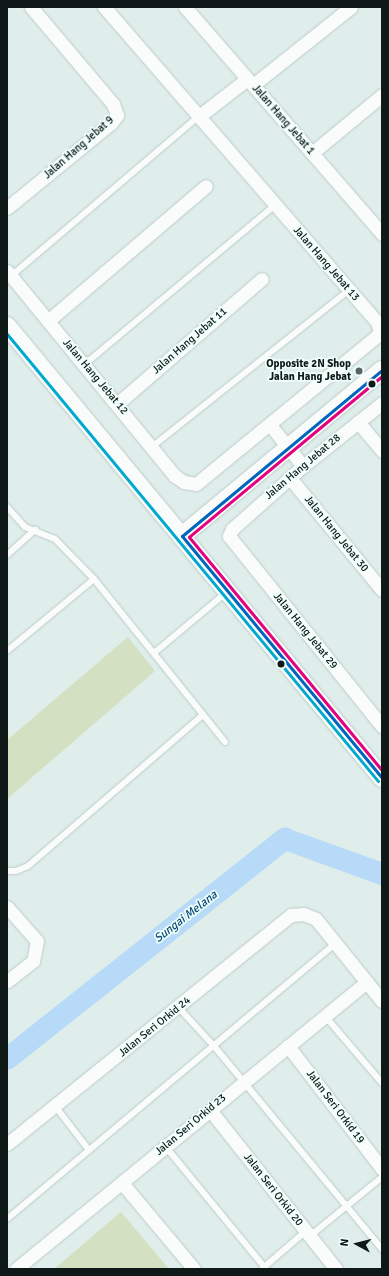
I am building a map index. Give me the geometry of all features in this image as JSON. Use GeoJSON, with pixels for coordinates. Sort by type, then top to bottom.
{"type":"FeatureCollection","features":[{"type":"Feature","properties":{"kind":"street","name":"Jalan Hang Jebat 9"},"geometry":{"type":"LineString","coordinates":[[7,208],[111,123],[117,115],[113,104],[31,7]]}},
{"type":"Feature","properties":{"kind":"street","name":"Jalan Hang Jebat 13"},"geometry":{"type":"LineString","coordinates":[[104,7],[274,206],[377,322],[380,331],[377,336],[270,425],[196,484],[184,482]]}},
{"type":"Feature","properties":{"kind":"street","name":"Jalan Hang Jebat 1"},"geometry":{"type":"LineString","coordinates":[[185,7],[382,234]]}},
{"type":"Feature","properties":{"kind":"street"},"geometry":{"type":"LineString","coordinates":[[198,117],[250,82],[351,7]]}},
{"type":"Feature","properties":{"kind":"street"},"geometry":{"type":"LineString","coordinates":[[312,153],[382,96]]}},
{"type":"Feature","properties":{"kind":"street"},"geometry":{"type":"LineString","coordinates":[[48,320],[206,186]]}},
{"type":"Feature","properties":{"kind":"street","name":"Jalan Hang Jebat 12"},"geometry":{"type":"LineString","coordinates":[[9,273],[153,446],[175,476],[184,482]]}},
{"type":"Feature","properties":{"kind":"street","name":"Jalan Hang Jebat 11"},"geometry":{"type":"LineString","coordinates":[[117,404],[262,279]]}},
{"type":"Feature","properties":{"kind":"street"},"geometry":{"type":"LineString","coordinates":[[7,326],[382,778]]}},
{"type":"Feature","properties":{"kind":"street"},"geometry":{"type":"LineString","coordinates":[[182,536],[382,370]]}},
{"type":"Feature","properties":{"kind":"street","name":"Jalan Hang Jebat 28"},"geometry":{"type":"LineString","coordinates":[[229,536],[232,529],[303,466],[382,403]]}},
{"type":"Feature","properties":{"kind":"street"},"geometry":{"type":"LineString","coordinates":[[358,422],[382,451]]}},
{"type":"Feature","properties":{"kind":"street"},"geometry":{"type":"LineString","coordinates":[[270,425],[303,466]]}},
{"type":"Feature","properties":{"kind":"street","name":"Jalan Hang Jebat 30"},"geometry":{"type":"LineString","coordinates":[[290,478],[382,590]]}},
{"type":"Feature","properties":{"kind":"street","name":"Jalan Hang Jebat 29"},"geometry":{"type":"LineString","coordinates":[[229,536],[382,726]]}},
{"type":"Feature","properties":{"kind":"street"},"geometry":{"type":"LineString","coordinates":[[7,907],[37,941],[36,953],[33,961],[7,980]]}},
{"type":"Feature","properties":{"kind":"street","name":"Jalan Seri Orkid 24"},"geometry":{"type":"LineString","coordinates":[[7,1144],[179,1008],[279,923],[291,915],[304,914],[316,919],[335,944]]}},
{"type":"Feature","properties":{"kind":"street"},"geometry":{"type":"LineString","coordinates":[[335,944],[382,1001]]}},
{"type":"Feature","properties":{"kind":"street","name":"Jalan Seri Orkid 23"},"geometry":{"type":"LineString","coordinates":[[16,1269],[366,982]]}},
{"type":"Feature","properties":{"kind":"street","name":"Jalan Seri Orkid 19"},"geometry":{"type":"LineString","coordinates":[[288,1046],[382,1169]]}},
{"type":"Feature","properties":{"kind":"street","name":"Jalan Seri Orkid 20"},"geometry":{"type":"LineString","coordinates":[[210,1110],[336,1269]]}},
{"type":"Feature","properties":{"kind":"street"},"geometry":{"type":"LineString","coordinates":[[122,1183],[194,1269]]}},
{"type":"Feature","properties":{"kind":"lane"},"geometry":{"type":"LineString","coordinates":[[9,273],[198,117]]}},
{"type":"Feature","properties":{"kind":"lane"},"geometry":{"type":"LineString","coordinates":[[85,364],[274,206]]}},
{"type":"Feature","properties":{"kind":"lane"},"geometry":{"type":"LineString","coordinates":[[153,446],[349,290]]}},
{"type":"Feature","properties":{"kind":"lane"},"geometry":{"type":"LineString","coordinates":[[7,507],[19,522],[55,539],[94,579],[225,742]]}},
{"type":"Feature","properties":{"kind":"lane"},"geometry":{"type":"LineString","coordinates":[[7,556],[35,530]]}},
{"type":"Feature","properties":{"kind":"lane"},"geometry":{"type":"LineString","coordinates":[[7,651],[94,579]]}},
{"type":"Feature","properties":{"kind":"lane"},"geometry":{"type":"LineString","coordinates":[[154,653],[228,592]]}},
{"type":"Feature","properties":{"kind":"lane"},"geometry":{"type":"LineString","coordinates":[[7,871],[28,866],[203,716]]}},
{"type":"Feature","properties":{"kind":"lane"},"geometry":{"type":"LineString","coordinates":[[7,1219],[335,944]]}},
{"type":"Feature","properties":{"kind":"lane"},"geometry":{"type":"LineString","coordinates":[[179,1008],[214,1046],[382,1249]]}},
{"type":"Feature","properties":{"kind":"lane"},"geometry":{"type":"LineString","coordinates":[[325,1016],[382,1083]]}},
{"type":"Feature","properties":{"kind":"lane"},"geometry":{"type":"LineString","coordinates":[[54,1106],[89,1150]]}},
{"type":"Feature","properties":{"kind":"lane"},"geometry":{"type":"LineString","coordinates":[[165,1146],[264,1268],[382,1177]]}},
{"type":"Feature","properties":{"kind":"green space"},"geometry":{"type":"Polygon","coordinates":[[[128,637],[155,671],[7,799],[7,740],[128,637]]]}},
{"type":"Feature","properties":{"kind":"green space"},"geometry":{"type":"Polygon","coordinates":[[[121,1212],[169,1269],[54,1269],[121,1212]]]}},
{"type":"Feature","properties":{"kind":"waterway","name":"Sungai Melana"},"geometry":{"type":"LineString","coordinates":[[7,1059],[285,839],[382,874]]}},
{"type":"Feature","properties":{"kind":"transit line"},"geometry":{"type":"LineString","coordinates":[[7,334],[378,781]]}},
{"type":"Feature","properties":{"kind":"transit line"},"geometry":{"type":"LineString","coordinates":[[182,536],[382,370]]}},
{"type":"Feature","properties":{"kind":"transit line"},"geometry":{"type":"LineString","coordinates":[[382,376],[189,537],[382,770]]}},
{"type":"Feature","properties":{"kind":"transit line"},"geometry":{"type":"LineString","coordinates":[[182,536],[382,778]]}},
{"type":"Feature","properties":{"kind":"place","name":"Opposite 2N Shop Jalan Hang Jebat"},"geometry":{"type":"Point","coordinates":[359,371]}}]}
